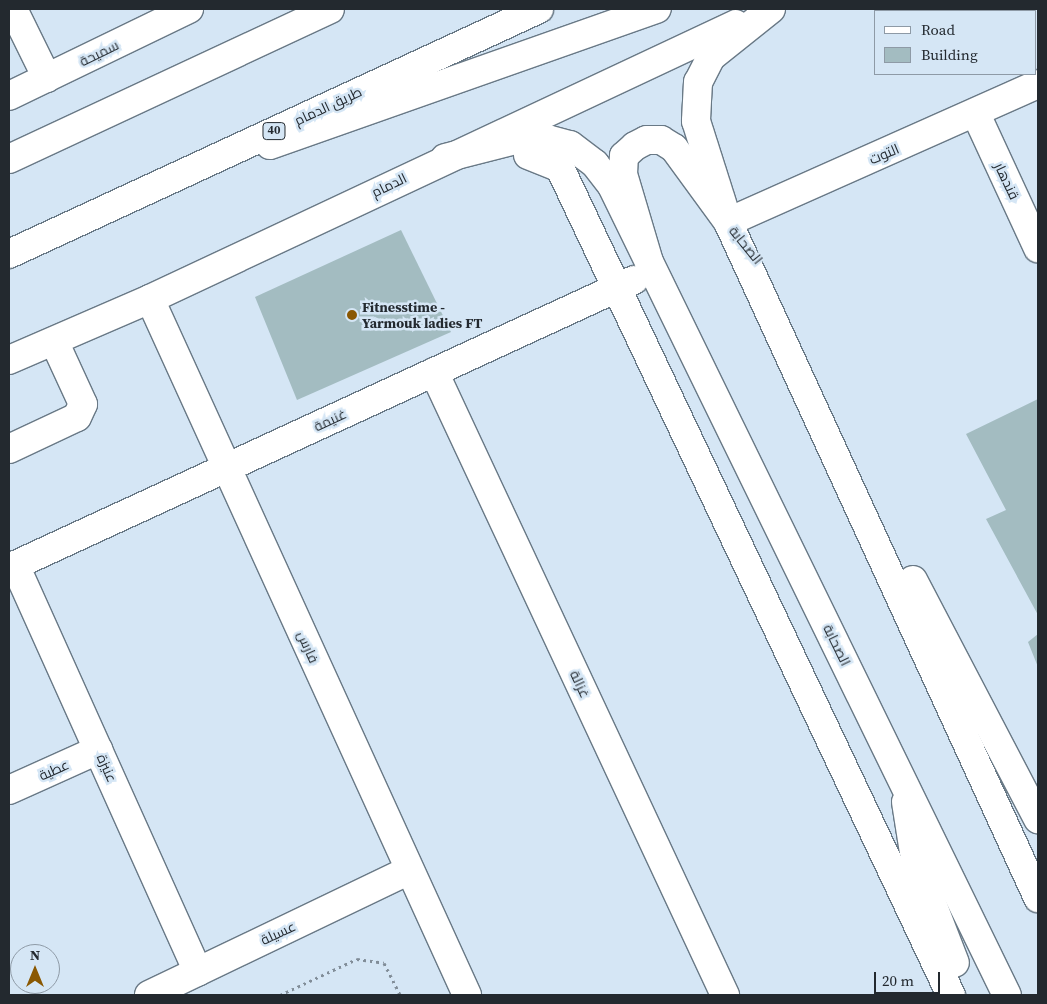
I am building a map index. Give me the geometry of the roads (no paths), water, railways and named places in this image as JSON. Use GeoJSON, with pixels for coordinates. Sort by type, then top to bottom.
{"type":"FeatureCollection","features":[{"type":"Feature","properties":{"kind":"main road"},"geometry":{"type":"LineString","coordinates":[[13,9],[47,78]]}},
{"type":"Feature","properties":{"kind":"main road","name":"سميحة"},"geometry":{"type":"LineString","coordinates":[[9,96],[189,9]]}},
{"type":"Feature","properties":{"kind":"main road"},"geometry":{"type":"LineString","coordinates":[[9,159],[330,9]]}},
{"type":"Feature","properties":{"kind":"main road","name":"طريق الدمام"},"geometry":{"type":"LineString","coordinates":[[9,254],[539,9]]}},
{"type":"Feature","properties":{"kind":"main road"},"geometry":{"type":"LineString","coordinates":[[158,185],[657,9]]}},
{"type":"Feature","properties":{"kind":"main road"},"geometry":{"type":"LineString","coordinates":[[728,222],[696,121],[698,82],[711,57],[770,9]]}},
{"type":"Feature","properties":{"kind":"main road","name":"الدمام"},"geometry":{"type":"LineString","coordinates":[[9,360],[150,299],[445,158],[770,9]]}},
{"type":"Feature","properties":{"kind":"main road","name":"التوت"},"geometry":{"type":"LineString","coordinates":[[728,222],[976,114],[1038,84]]}},
{"type":"Feature","properties":{"kind":"main road","name":"قندهار"},"geometry":{"type":"LineString","coordinates":[[976,114],[1038,248]]}},
{"type":"Feature","properties":{"kind":"main road"},"geometry":{"type":"LineString","coordinates":[[445,158],[523,138],[547,139],[570,145],[595,164],[612,186],[652,272]]}},
{"type":"Feature","properties":{"kind":"main road"},"geometry":{"type":"LineString","coordinates":[[652,272],[622,174],[624,156],[635,146],[647,140],[661,140],[674,148],[728,222]]}},
{"type":"Feature","properties":{"kind":"main road"},"geometry":{"type":"LineString","coordinates":[[528,155],[560,168],[951,995]]}},
{"type":"Feature","properties":{"kind":"main road","name":"الصحابة"},"geometry":{"type":"LineString","coordinates":[[728,222],[1038,898]]}},
{"type":"Feature","properties":{"kind":"main road","name":"الصحابة"},"geometry":{"type":"LineString","coordinates":[[728,222],[761,261],[928,610],[1038,819]]}},
{"type":"Feature","properties":{"kind":"main road","name":"الصحابة"},"geometry":{"type":"LineString","coordinates":[[652,272],[902,776],[1007,995]]}},
{"type":"Feature","properties":{"kind":"main road","name":"غنيمة"},"geometry":{"type":"LineString","coordinates":[[12,566],[652,272]]}},
{"type":"Feature","properties":{"kind":"main road","name":"فارس"},"geometry":{"type":"LineString","coordinates":[[150,299],[408,872],[467,995]]}},
{"type":"Feature","properties":{"kind":"main road"},"geometry":{"type":"LineString","coordinates":[[9,449],[77,417],[83,404],[54,341]]}},
{"type":"Feature","properties":{"kind":"main road","name":"غزالة"},"geometry":{"type":"LineString","coordinates":[[434,372],[725,995]]}},
{"type":"Feature","properties":{"kind":"main road","name":"الصحابة"},"geometry":{"type":"LineString","coordinates":[[875,541],[928,610]]}},
{"type":"Feature","properties":{"kind":"main road","name":"عنيزة"},"geometry":{"type":"LineString","coordinates":[[12,566],[98,750],[198,972]]}},
{"type":"Feature","properties":{"kind":"main road","name":"عطية"},"geometry":{"type":"LineString","coordinates":[[9,790],[98,750]]}},
{"type":"Feature","properties":{"kind":"main road","name":"الصحابة"},"geometry":{"type":"LineString","coordinates":[[902,776],[915,859],[968,995]]}},
{"type":"Feature","properties":{"kind":"main road","name":"عسيلة"},"geometry":{"type":"LineString","coordinates":[[148,995],[408,872]]}},
{"type":"Feature","properties":{"kind":"place","name":"Fitnesstime - Yarmouk ladies FT"},"geometry":{"type":"Point","coordinates":[352,315]}}]}
